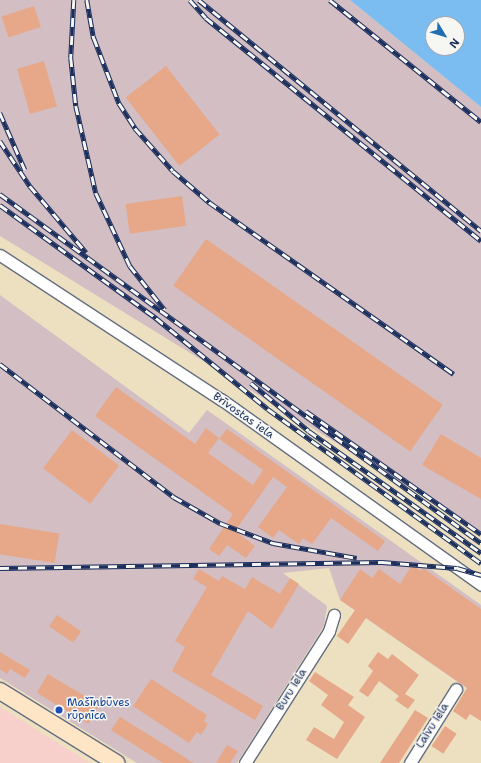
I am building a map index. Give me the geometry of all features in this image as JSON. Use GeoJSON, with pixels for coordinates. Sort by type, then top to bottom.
{"type":"FeatureCollection","features":[{"type":"Feature","properties":{"kind":"main road"},"geometry":{"type":"LineString","coordinates":[[0,691],[116,763]]}},
{"type":"Feature","properties":{"kind":"street","name":"Brīvostas iela"},"geometry":{"type":"LineString","coordinates":[[0,254],[222,400],[481,585]]}},
{"type":"Feature","properties":{"kind":"street","name":"Buru iela"},"geometry":{"type":"LineString","coordinates":[[245,763],[329,631],[334,615]]}},
{"type":"Feature","properties":{"kind":"street","name":"Laivu iela"},"geometry":{"type":"LineString","coordinates":[[410,763],[456,689]]}},
{"type":"Feature","properties":{"kind":"shaded area"},"geometry":{"type":"Polygon","coordinates":[[[0,0],[350,0],[481,107],[481,532],[0,236],[0,0]]]}},
{"type":"Feature","properties":{"kind":"shaded area"},"geometry":{"type":"Polygon","coordinates":[[[0,295],[189,433],[207,410],[481,605],[481,698],[340,600],[329,568],[283,573],[327,606],[324,626],[237,763],[137,763],[0,678],[0,295]]]}},
{"type":"Feature","properties":{"kind":"shaded area"},"geometry":{"type":"Polygon","coordinates":[[[0,707],[90,763],[0,763],[0,707]]]}},
{"type":"Feature","properties":{"kind":"water"},"geometry":{"type":"Polygon","coordinates":[[[350,0],[481,0],[481,107],[350,0]]]}},
{"type":"Feature","properties":{"kind":"building"},"geometry":{"type":"Polygon","coordinates":[[[34,6],[41,27],[8,37],[2,17],[34,6]]]}},
{"type":"Feature","properties":{"kind":"building"},"geometry":{"type":"Polygon","coordinates":[[[44,61],[57,106],[30,114],[17,69],[44,61]]]}},
{"type":"Feature","properties":{"kind":"building"},"geometry":{"type":"Polygon","coordinates":[[[166,66],[220,135],[179,166],[126,97],[166,66]]]}},
{"type":"Feature","properties":{"kind":"building"},"geometry":{"type":"Polygon","coordinates":[[[182,196],[186,226],[130,234],[126,204],[182,196]]]}},
{"type":"Feature","properties":{"kind":"building"},"geometry":{"type":"Polygon","coordinates":[[[206,239],[443,405],[410,451],[173,286],[206,239]]]}},
{"type":"Feature","properties":{"kind":"building"},"geometry":{"type":"Polygon","coordinates":[[[116,387],[195,444],[206,428],[219,438],[208,453],[253,485],[263,470],[219,439],[227,429],[385,541],[378,551],[331,518],[312,544],[303,538],[299,544],[279,530],[273,538],[258,527],[287,487],[273,477],[235,531],[255,546],[246,558],[227,545],[219,556],[209,549],[233,514],[95,416],[116,387]]]}},
{"type":"Feature","properties":{"kind":"building"},"geometry":{"type":"Polygon","coordinates":[[[72,430],[119,466],[90,504],[43,468],[72,430]]]}},
{"type":"Feature","properties":{"kind":"building"},"geometry":{"type":"Polygon","coordinates":[[[441,434],[481,458],[481,499],[422,465],[441,434]]]}},
{"type":"Feature","properties":{"kind":"building"},"geometry":{"type":"Polygon","coordinates":[[[0,524],[59,533],[55,563],[0,554],[0,524]]]}},
{"type":"Feature","properties":{"kind":"building"},"geometry":{"type":"Polygon","coordinates":[[[412,565],[421,571],[423,568],[481,609],[481,721],[470,714],[466,720],[453,711],[467,688],[366,618],[348,644],[337,636],[355,610],[340,600],[360,569],[372,578],[379,569],[400,584],[412,565]]]}},
{"type":"Feature","properties":{"kind":"building"},"geometry":{"type":"Polygon","coordinates":[[[199,569],[219,581],[222,576],[245,589],[252,577],[280,594],[290,578],[299,584],[272,629],[248,611],[211,675],[263,706],[255,720],[172,671],[185,647],[175,641],[207,587],[193,579],[199,569]]]}},
{"type":"Feature","properties":{"kind":"building"},"geometry":{"type":"Polygon","coordinates":[[[57,615],[81,631],[73,643],[49,627],[57,615]]]}},
{"type":"Feature","properties":{"kind":"building"},"geometry":{"type":"Polygon","coordinates":[[[0,652],[30,670],[25,678],[10,669],[7,674],[0,669],[0,652]]]}},
{"type":"Feature","properties":{"kind":"building"},"geometry":{"type":"Polygon","coordinates":[[[378,652],[388,659],[392,654],[419,675],[405,694],[415,700],[408,709],[395,700],[399,696],[379,681],[368,697],[359,691],[373,671],[368,666],[378,652]]]}},
{"type":"Feature","properties":{"kind":"building"},"geometry":{"type":"Polygon","coordinates":[[[315,672],[354,697],[348,705],[365,717],[337,759],[306,740],[314,727],[334,739],[344,722],[321,705],[328,695],[309,681],[315,672]]]}},
{"type":"Feature","properties":{"kind":"building"},"geometry":{"type":"Polygon","coordinates":[[[48,674],[99,705],[88,724],[37,693],[48,674]]]}},
{"type":"Feature","properties":{"kind":"building"},"geometry":{"type":"Polygon","coordinates":[[[151,679],[207,715],[204,721],[208,724],[201,735],[197,732],[189,743],[133,706],[151,679]]]}},
{"type":"Feature","properties":{"kind":"building"},"geometry":{"type":"Polygon","coordinates":[[[415,710],[428,718],[399,763],[380,763],[415,710]]]}},
{"type":"Feature","properties":{"kind":"building"},"geometry":{"type":"Polygon","coordinates":[[[120,717],[193,763],[163,763],[111,730],[120,717]]]}},
{"type":"Feature","properties":{"kind":"building"},"geometry":{"type":"Polygon","coordinates":[[[445,726],[457,734],[443,754],[432,746],[445,726]]]}},
{"type":"Feature","properties":{"kind":"building"},"geometry":{"type":"Polygon","coordinates":[[[227,745],[238,751],[230,763],[216,763],[227,745]]]}},
{"type":"Feature","properties":{"kind":"railway"},"geometry":{"type":"LineString","coordinates":[[74,0],[71,58],[76,106],[96,193],[130,266],[165,310]]}},
{"type":"Feature","properties":{"kind":"railway"},"geometry":{"type":"LineString","coordinates":[[87,0],[94,38],[119,103],[135,128],[173,171],[209,202],[454,374]]}},
{"type":"Feature","properties":{"kind":"railway"},"geometry":{"type":"LineString","coordinates":[[190,0],[206,18],[481,241]]}},
{"type":"Feature","properties":{"kind":"railway"},"geometry":{"type":"LineString","coordinates":[[199,0],[481,231]]}},
{"type":"Feature","properties":{"kind":"railway"},"geometry":{"type":"LineString","coordinates":[[330,0],[481,122]]}},
{"type":"Feature","properties":{"kind":"railway"},"geometry":{"type":"LineString","coordinates":[[0,113],[25,170]]}},
{"type":"Feature","properties":{"kind":"railway"},"geometry":{"type":"LineString","coordinates":[[0,141],[30,186],[86,252]]}},
{"type":"Feature","properties":{"kind":"railway"},"geometry":{"type":"LineString","coordinates":[[0,194],[481,543]]}},
{"type":"Feature","properties":{"kind":"railway"},"geometry":{"type":"LineString","coordinates":[[0,205],[156,318],[268,409],[481,563]]}},
{"type":"Feature","properties":{"kind":"railway"},"geometry":{"type":"LineString","coordinates":[[0,364],[174,497],[220,523],[273,543],[357,558]]}},
{"type":"Feature","properties":{"kind":"railway"},"geometry":{"type":"LineString","coordinates":[[251,383],[309,431],[481,553]]}},
{"type":"Feature","properties":{"kind":"railway"},"geometry":{"type":"LineString","coordinates":[[306,411],[481,534]]}},
{"type":"Feature","properties":{"kind":"railway"},"geometry":{"type":"LineString","coordinates":[[0,568],[382,562],[457,568],[481,575]]}},
{"type":"Feature","properties":{"kind":"place","name":"Mašīnbūves rūpnīca"},"geometry":{"type":"Point","coordinates":[59,710]}}]}
